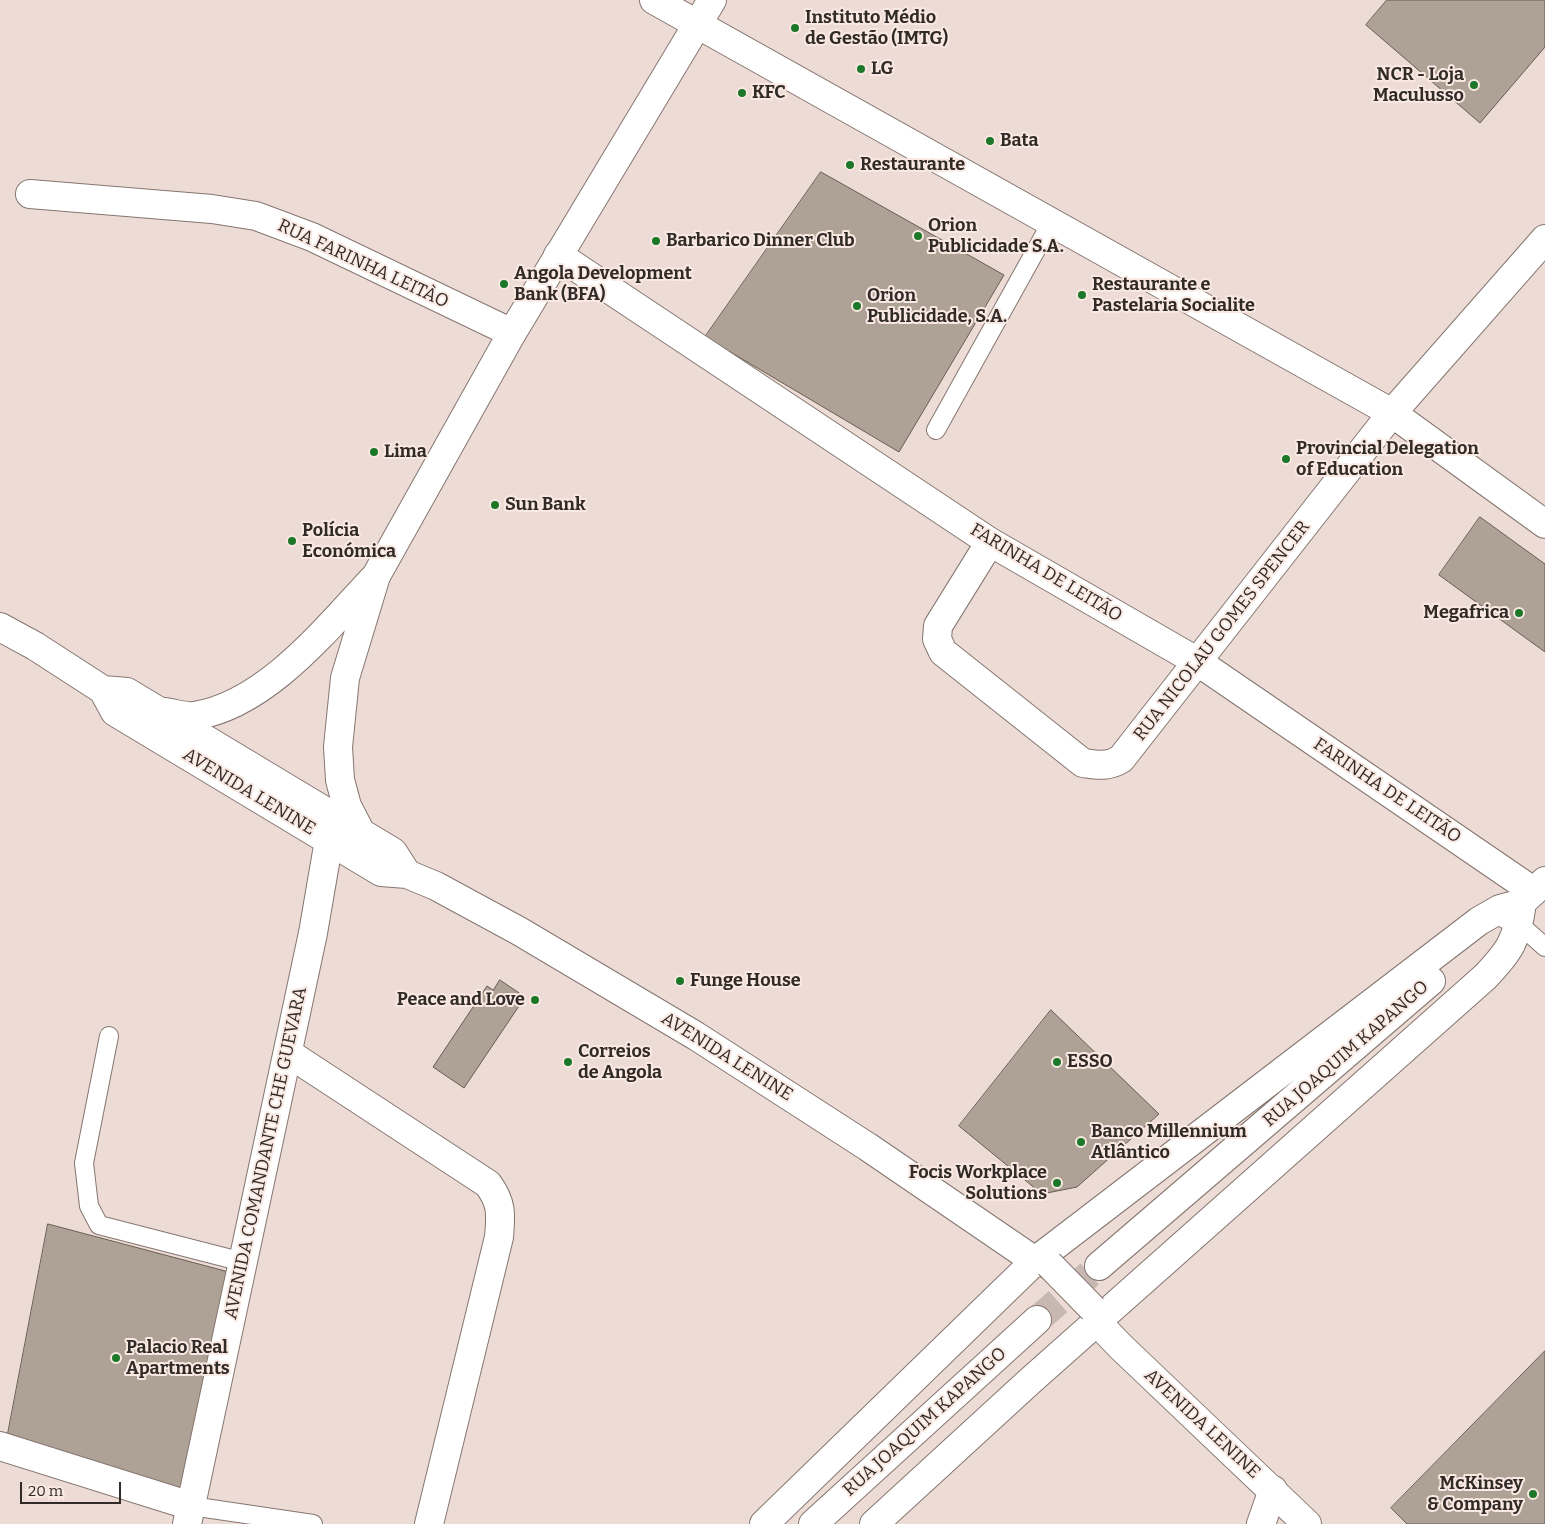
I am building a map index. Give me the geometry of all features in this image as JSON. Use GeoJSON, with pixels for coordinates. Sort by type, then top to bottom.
{"type":"FeatureCollection","features":[{"type":"Feature","properties":{"kind":"street"},"geometry":{"type":"LineString","coordinates":[[654,0],[1392,413],[1545,524]]}},
{"type":"Feature","properties":{"kind":"street"},"geometry":{"type":"LineString","coordinates":[[361,833],[347,806],[340,780],[338,747],[345,678],[376,576],[512,333],[712,0]]}},
{"type":"Feature","properties":{"kind":"street","name":"RUA FARINHA LEITÀO"},"geometry":{"type":"LineString","coordinates":[[30,194],[212,209],[256,216],[312,237],[512,333]]}},
{"type":"Feature","properties":{"kind":"street","name":"RUA NICOLAU GOMES SPENCER"},"geometry":{"type":"LineString","coordinates":[[990,542],[938,626],[937,639],[943,652],[1083,763],[1106,765],[1122,760],[1392,413],[1545,239]]}},
{"type":"Feature","properties":{"kind":"street","name":"FARINHA DE LEITÃO"},"geometry":{"type":"LineString","coordinates":[[558,255],[990,542],[1198,662],[1530,900]]}},
{"type":"Feature","properties":{"kind":"street"},"geometry":{"type":"LineString","coordinates":[[159,711],[192,716],[218,709],[248,694],[303,653],[376,576]]}},
{"type":"Feature","properties":{"kind":"street","name":"AVENIDA LENINE"},"geometry":{"type":"LineString","coordinates":[[0,627],[35,646],[103,690],[127,692],[393,852],[407,874]]}},
{"type":"Feature","properties":{"kind":"street","name":"AVENIDA LENINE"},"geometry":{"type":"LineString","coordinates":[[103,690],[115,712],[381,872],[407,874],[436,886],[519,931],[696,1036],[868,1147],[1042,1266],[1155,1381],[1307,1524]]}},
{"type":"Feature","properties":{"kind":"street","name":"AVENIDA COMANDANTE CHE GUEVARA"},"geometry":{"type":"LineString","coordinates":[[189,1515],[313,933],[329,840]]}},
{"type":"Feature","properties":{"kind":"street"},"geometry":{"type":"LineString","coordinates":[[764,1524],[1042,1266],[1479,921],[1500,909],[1530,900]]}},
{"type":"Feature","properties":{"kind":"street"},"geometry":{"type":"LineString","coordinates":[[874,1524],[1030,1381],[1091,1317],[1485,977],[1508,954],[1530,900]]}},
{"type":"Feature","properties":{"kind":"street","name":"RUA JOAQUIM KAPANGO"},"geometry":{"type":"LineString","coordinates":[[1099,1266],[1530,900]]}},
{"type":"Feature","properties":{"kind":"street"},"geometry":{"type":"LineString","coordinates":[[288,1053],[488,1184],[497,1197],[501,1215],[500,1237],[429,1524]]}},
{"type":"Feature","properties":{"kind":"street","name":"RUA JOAQUIM KAPANGO"},"geometry":{"type":"LineString","coordinates":[[814,1524],[1036,1320]]}},
{"type":"Feature","properties":{"kind":"street"},"geometry":{"type":"LineString","coordinates":[[0,1446],[189,1515]]}},
{"type":"Feature","properties":{"kind":"street"},"geometry":{"type":"LineString","coordinates":[[1261,1524],[1273,1490]]}},
{"type":"Feature","properties":{"kind":"lane"},"geometry":{"type":"LineString","coordinates":[[936,430],[1051,222]]}},
{"type":"Feature","properties":{"kind":"lane"},"geometry":{"type":"LineString","coordinates":[[1530,900],[1545,947]]}},
{"type":"Feature","properties":{"kind":"lane"},"geometry":{"type":"LineString","coordinates":[[109,1036],[84,1164],[89,1206],[99,1225],[243,1262]]}},
{"type":"Feature","properties":{"kind":"lane"},"geometry":{"type":"LineString","coordinates":[[189,1515],[313,1524]]}},
{"type":"Feature","properties":{"kind":"building","name":"NCR - Loja Maculusso"},"geometry":{"type":"Polygon","coordinates":[[[1387,0],[1545,0],[1545,47],[1480,123],[1366,25],[1387,0]]]}},
{"type":"Feature","properties":{"kind":"building","name":"Orion Publicidade, S.A."},"geometry":{"type":"Polygon","coordinates":[[[821,172],[1004,275],[899,452],[705,337],[821,172]]]}},
{"type":"Feature","properties":{"kind":"building","name":"Megafrica"},"geometry":{"type":"Polygon","coordinates":[[[1480,517],[1545,564],[1545,652],[1439,575],[1480,517]]]}},
{"type":"Feature","properties":{"kind":"building"},"geometry":{"type":"Polygon","coordinates":[[[500,980],[525,997],[464,1088],[433,1067],[487,986],[493,990],[500,980]]]}},
{"type":"Feature","properties":{"kind":"building","name":"ESSO"},"geometry":{"type":"Polygon","coordinates":[[[1051,1010],[1159,1114],[1077,1187],[1042,1194],[959,1126],[1051,1010]]]}},
{"type":"Feature","properties":{"kind":"building","name":"Palacio Real Apartments"},"geometry":{"type":"Polygon","coordinates":[[[48,1224],[229,1272],[181,1489],[6,1444],[48,1224]]]}},
{"type":"Feature","properties":{"kind":"building"},"geometry":{"type":"Polygon","coordinates":[[[1545,1351],[1545,1524],[1407,1524],[1391,1508],[1545,1351]]]}},
{"type":"Feature","properties":{"kind":"tunnel"},"geometry":{"type":"LineString","coordinates":[[1037,1320],[1099,1266]]}},
{"type":"Feature","properties":{"kind":"place","name":"Instituto Médio de Gestão (IMTG)"},"geometry":{"type":"Point","coordinates":[795,28]}},
{"type":"Feature","properties":{"kind":"place","name":"LG"},"geometry":{"type":"Point","coordinates":[861,69]}},
{"type":"Feature","properties":{"kind":"place","name":"NCR - Loja Maculusso"},"geometry":{"type":"Point","coordinates":[1474,85]}},
{"type":"Feature","properties":{"kind":"place","name":"KFC"},"geometry":{"type":"Point","coordinates":[742,93]}},
{"type":"Feature","properties":{"kind":"place","name":"Bata"},"geometry":{"type":"Point","coordinates":[990,141]}},
{"type":"Feature","properties":{"kind":"place","name":"Restaurante"},"geometry":{"type":"Point","coordinates":[850,165]}},
{"type":"Feature","properties":{"kind":"place","name":"Orion Publicidade S.A."},"geometry":{"type":"Point","coordinates":[918,236]}},
{"type":"Feature","properties":{"kind":"place","name":"Barbarico Dinner Club"},"geometry":{"type":"Point","coordinates":[656,241]}},
{"type":"Feature","properties":{"kind":"place","name":"Angola Development Bank (BFA)"},"geometry":{"type":"Point","coordinates":[504,284]}},
{"type":"Feature","properties":{"kind":"place","name":"Restaurante e Pastelaria Socialite"},"geometry":{"type":"Point","coordinates":[1082,295]}},
{"type":"Feature","properties":{"kind":"place","name":"Orion Publicidade, S.A."},"geometry":{"type":"Point","coordinates":[857,306]}},
{"type":"Feature","properties":{"kind":"place","name":"Lima"},"geometry":{"type":"Point","coordinates":[374,452]}},
{"type":"Feature","properties":{"kind":"place","name":"Provincial Delegation of Education"},"geometry":{"type":"Point","coordinates":[1286,459]}},
{"type":"Feature","properties":{"kind":"place","name":"Sun Bank"},"geometry":{"type":"Point","coordinates":[495,505]}},
{"type":"Feature","properties":{"kind":"place","name":"Polícia Económica"},"geometry":{"type":"Point","coordinates":[292,541]}},
{"type":"Feature","properties":{"kind":"place","name":"Megafrica"},"geometry":{"type":"Point","coordinates":[1519,613]}},
{"type":"Feature","properties":{"kind":"place","name":"Funge House"},"geometry":{"type":"Point","coordinates":[680,981]}},
{"type":"Feature","properties":{"kind":"place","name":"Peace and Love"},"geometry":{"type":"Point","coordinates":[535,1000]}},
{"type":"Feature","properties":{"kind":"place","name":"Correios de Angola"},"geometry":{"type":"Point","coordinates":[568,1062]}},
{"type":"Feature","properties":{"kind":"place","name":"ESSO"},"geometry":{"type":"Point","coordinates":[1057,1062]}},
{"type":"Feature","properties":{"kind":"place","name":"Banco Millennium Atlântico"},"geometry":{"type":"Point","coordinates":[1081,1142]}},
{"type":"Feature","properties":{"kind":"place","name":"Focis Workplace Solutions"},"geometry":{"type":"Point","coordinates":[1057,1183]}},
{"type":"Feature","properties":{"kind":"place","name":"Palacio Real Apartments"},"geometry":{"type":"Point","coordinates":[116,1358]}},
{"type":"Feature","properties":{"kind":"place","name":"McKinsey & Company"},"geometry":{"type":"Point","coordinates":[1533,1494]}}]}
